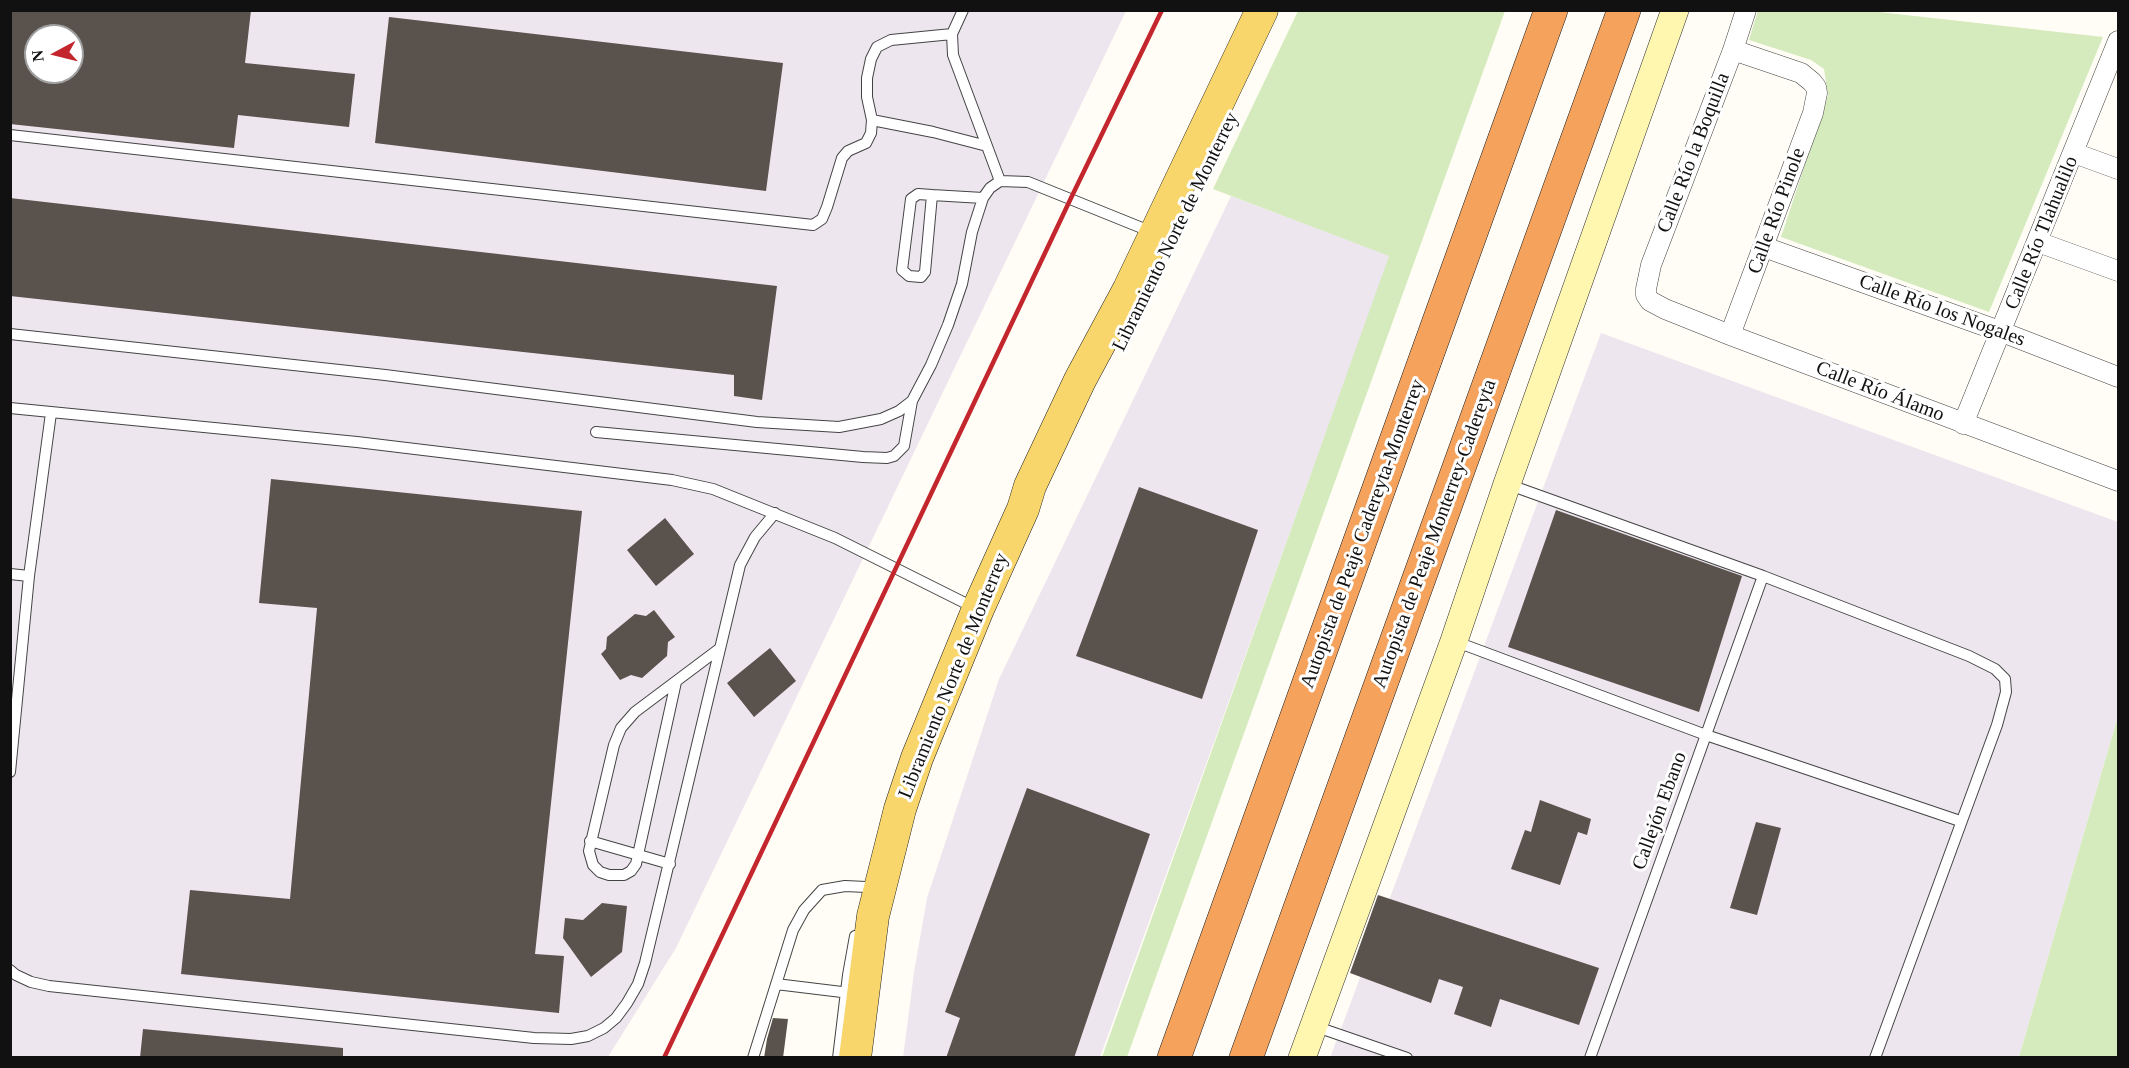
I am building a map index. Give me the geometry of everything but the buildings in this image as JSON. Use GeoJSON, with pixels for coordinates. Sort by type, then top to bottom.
{"type":"FeatureCollection","features":[{"type":"Feature","properties":{"kind":"highway","name":"Autopista de Peaje Cadereyta-Monterrey"},"geometry":{"type":"LineString","coordinates":[[1174,1058],[1551,10]]}},
{"type":"Feature","properties":{"kind":"highway","name":"Autopista de Peaje Monterrey-Cadereyta"},"geometry":{"type":"LineString","coordinates":[[1246,1058],[1624,10]]}},
{"type":"Feature","properties":{"kind":"main road","name":"Libramiento Norte de Monterrey"},"geometry":{"type":"LineString","coordinates":[[855,1058],[854,993],[873,916],[870,888],[917,758],[978,609],[1023,509],[1030,486],[1080,380],[1129,289],[1262,10]]}},
{"type":"Feature","properties":{"kind":"main road","name":"Libramiento Norte de Monterrey"},"geometry":{"type":"LineString","coordinates":[[1023,509],[1045,488],[1056,472],[1106,376],[1283,10]]}},
{"type":"Feature","properties":{"kind":"main road"},"geometry":{"type":"LineString","coordinates":[[1106,376],[1150,258],[1155,233],[1178,207],[1221,123],[1247,86]]}},
{"type":"Feature","properties":{"kind":"street"},"geometry":{"type":"LineString","coordinates":[[1302,1058],[1454,641],[1507,484],[1675,10]]}},
{"type":"Feature","properties":{"kind":"street","name":"Calle Río la Boquilla"},"geometry":{"type":"LineString","coordinates":[[1646,295],[1651,265],[1746,10]]}},
{"type":"Feature","properties":{"kind":"street","name":"Calle Río Tlahualilo"},"geometry":{"type":"LineString","coordinates":[[1963,424],[2074,153],[2115,63],[2118,41]]}},
{"type":"Feature","properties":{"kind":"street","name":"Calle Río Pinole"},"geometry":{"type":"LineString","coordinates":[[1730,334],[1816,101],[1816,87],[1808,77],[1793,69],[1733,50]]}},
{"type":"Feature","properties":{"kind":"street"},"geometry":{"type":"LineString","coordinates":[[2074,153],[2118,169]]}},
{"type":"Feature","properties":{"kind":"street"},"geometry":{"type":"LineString","coordinates":[[2038,242],[2118,271]]}},
{"type":"Feature","properties":{"kind":"street","name":"Calle Río los Nogales"},"geometry":{"type":"LineString","coordinates":[[1764,247],[2002,332],[2118,377]]}},
{"type":"Feature","properties":{"kind":"street","name":"Calle Río Álamo"},"geometry":{"type":"LineString","coordinates":[[1646,295],[1650,301],[1665,309],[2118,481]]}},
{"type":"Feature","properties":{"kind":"lane"},"geometry":{"type":"LineString","coordinates":[[963,10],[952,34],[952,55],[1000,181]]}},
{"type":"Feature","properties":{"kind":"lane"},"geometry":{"type":"LineString","coordinates":[[10,135],[813,225],[822,219],[842,158],[848,151],[866,142],[872,133],[867,78],[871,59],[878,47],[891,40],[952,34]]}},
{"type":"Feature","properties":{"kind":"lane"},"geometry":{"type":"LineString","coordinates":[[872,120],[987,146]]}},
{"type":"Feature","properties":{"kind":"lane"},"geometry":{"type":"LineString","coordinates":[[596,432],[886,458],[900,453],[904,446],[912,400],[931,365],[948,325],[962,284],[972,232],[983,198],[990,188],[1000,181],[1028,182],[1155,233]]}},
{"type":"Feature","properties":{"kind":"lane"},"geometry":{"type":"LineString","coordinates":[[932,195],[925,272],[921,277],[909,276],[902,270],[910,199],[918,194],[983,198]]}},
{"type":"Feature","properties":{"kind":"lane"},"geometry":{"type":"LineString","coordinates":[[10,334],[385,375],[648,409],[806,426],[839,427],[861,424],[881,419],[898,411],[912,400]]}},
{"type":"Feature","properties":{"kind":"lane"},"geometry":{"type":"LineString","coordinates":[[10,408],[357,442],[627,474],[713,489],[835,538],[978,609]]}},
{"type":"Feature","properties":{"kind":"lane"},"geometry":{"type":"LineString","coordinates":[[10,772],[30,576],[51,413]]}},
{"type":"Feature","properties":{"kind":"lane"},"geometry":{"type":"LineString","coordinates":[[1507,484],[1764,576],[1969,656],[2002,674],[2006,679],[2004,701],[1875,1058]]}},
{"type":"Feature","properties":{"kind":"lane"},"geometry":{"type":"LineString","coordinates":[[10,970],[31,982],[49,986],[534,1038],[571,1039],[588,1036],[604,1028],[616,1018],[638,984],[645,963],[740,565],[755,537],[775,513]]}},
{"type":"Feature","properties":{"kind":"lane"},"geometry":{"type":"LineString","coordinates":[[10,574],[30,576]]}},
{"type":"Feature","properties":{"kind":"lane","name":"Callejón Ebano"},"geometry":{"type":"LineString","coordinates":[[1590,1058],[1764,576]]}},
{"type":"Feature","properties":{"kind":"lane"},"geometry":{"type":"LineString","coordinates":[[1454,641],[1706,735],[1960,821]]}},
{"type":"Feature","properties":{"kind":"lane"},"geometry":{"type":"LineString","coordinates":[[676,682],[639,855],[631,871],[624,875],[609,875],[600,872],[593,865],[589,851],[590,841],[614,745],[621,728],[635,712],[719,649]]}},
{"type":"Feature","properties":{"kind":"lane"},"geometry":{"type":"LineString","coordinates":[[884,826],[917,758]]}},
{"type":"Feature","properties":{"kind":"lane"},"geometry":{"type":"LineString","coordinates":[[590,841],[670,864]]}},
{"type":"Feature","properties":{"kind":"lane"},"geometry":{"type":"LineString","coordinates":[[753,1058],[793,930],[804,910],[822,890],[845,886],[870,888]]}},
{"type":"Feature","properties":{"kind":"lane"},"geometry":{"type":"LineString","coordinates":[[838,1058],[854,993],[858,924]]}},
{"type":"Feature","properties":{"kind":"lane"},"geometry":{"type":"LineString","coordinates":[[776,984],[854,993]]}},
{"type":"Feature","properties":{"kind":"lane"},"geometry":{"type":"LineString","coordinates":[[1313,1026],[1407,1058]]}},
{"type":"Feature","properties":{"kind":"shaded area"},"geometry":{"type":"Polygon","coordinates":[[[10,11],[1126,11],[676,948],[608,1057],[11,1057],[10,11]]]}},
{"type":"Feature","properties":{"kind":"shaded area"},"geometry":{"type":"Polygon","coordinates":[[[1231,196],[1390,256],[1100,1057],[903,1058],[914,972],[927,898],[999,679],[1231,196]]]}},
{"type":"Feature","properties":{"kind":"shaded area"},"geometry":{"type":"Polygon","coordinates":[[[1601,333],[2118,522],[2118,716],[2019,1057],[1330,1058],[1601,333]]]}},
{"type":"Feature","properties":{"kind":"green space"},"geometry":{"type":"Polygon","coordinates":[[[1758,10],[1870,11],[2103,37],[1989,312],[1781,237],[1828,95],[1824,69],[1811,60],[1749,40],[1758,10]]]}},
{"type":"Feature","properties":{"kind":"green space"},"geometry":{"type":"Polygon","coordinates":[[[1298,11],[1505,11],[1127,1057],[1102,1057],[1389,256],[1213,189],[1298,11]]]}},
{"type":"Feature","properties":{"kind":"green space"},"geometry":{"type":"Polygon","coordinates":[[[2118,716],[2118,1057],[2019,1057],[2118,716]]]}},
{"type":"Feature","properties":{"kind":"railway"},"geometry":{"type":"LineString","coordinates":[[664,1058],[1162,10]]}}]}
